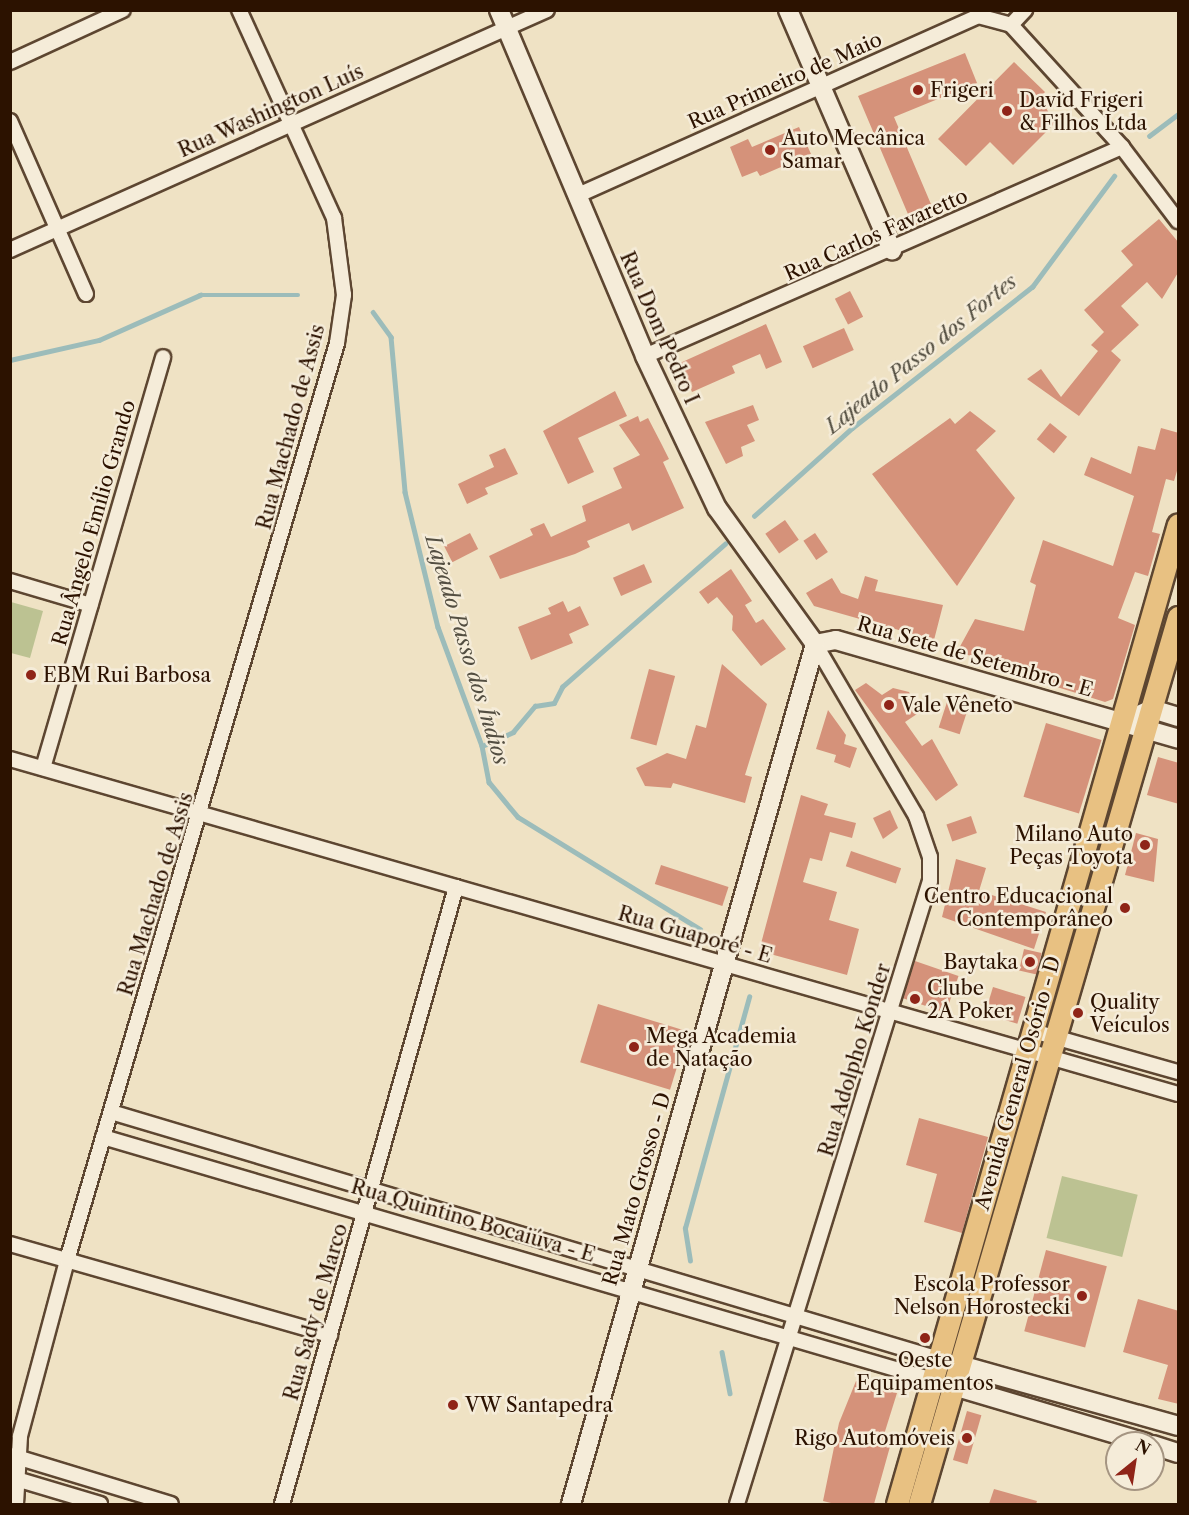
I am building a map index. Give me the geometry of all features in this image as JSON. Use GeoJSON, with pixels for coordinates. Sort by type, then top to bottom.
{"type":"FeatureCollection","features":[{"type":"Feature","properties":{"kind":"main road","name":"Avenida General Osório - D"},"geometry":{"type":"LineString","coordinates":[[897,1504],[1179,524]]}},
{"type":"Feature","properties":{"kind":"main road","name":"Avenida General Osório - D"},"geometry":{"type":"LineString","coordinates":[[920,1504],[1179,617]]}},
{"type":"Feature","properties":{"kind":"street"},"geometry":{"type":"LineString","coordinates":[[10,62],[123,10]]}},
{"type":"Feature","properties":{"kind":"street","name":"Rua Machado de Assis"},"geometry":{"type":"LineString","coordinates":[[16,1504],[13,1456],[67,1260],[337,343],[344,295],[334,218],[239,10]]}},
{"type":"Feature","properties":{"kind":"street","name":"Rua Dom Pedro I"},"geometry":{"type":"LineString","coordinates":[[499,10],[645,356],[717,508],[815,644]]}},
{"type":"Feature","properties":{"kind":"street","name":"Rua Washington Luís"},"geometry":{"type":"LineString","coordinates":[[10,250],[547,10]]}},
{"type":"Feature","properties":{"kind":"street"},"geometry":{"type":"LineString","coordinates":[[788,10],[892,250]]}},
{"type":"Feature","properties":{"kind":"street"},"geometry":{"type":"LineString","coordinates":[[1025,10],[1011,25],[1122,147],[1179,221]]}},
{"type":"Feature","properties":{"kind":"street","name":"Rua Primeiro de Maio"},"geometry":{"type":"LineString","coordinates":[[576,196],[821,87],[975,13],[1011,25]]}},
{"type":"Feature","properties":{"kind":"street"},"geometry":{"type":"LineString","coordinates":[[10,121],[86,294]]}},
{"type":"Feature","properties":{"kind":"street","name":"Rua Carlos Favaretto"},"geometry":{"type":"LineString","coordinates":[[645,356],[892,250],[1122,147]]}},
{"type":"Feature","properties":{"kind":"street","name":"Rua Ângelo Emílio Grando"},"geometry":{"type":"LineString","coordinates":[[43,768],[163,357]]}},
{"type":"Feature","properties":{"kind":"street"},"geometry":{"type":"LineString","coordinates":[[10,581],[91,604]]}},
{"type":"Feature","properties":{"kind":"street","name":"Rua Sete de Setembro - E"},"geometry":{"type":"LineString","coordinates":[[815,644],[836,640],[1179,739]]}},
{"type":"Feature","properties":{"kind":"street","name":"Rua Mato Grosso - D"},"geometry":{"type":"LineString","coordinates":[[571,1504],[815,644]]}},
{"type":"Feature","properties":{"kind":"street","name":"Rua Adolpho Konder"},"geometry":{"type":"LineString","coordinates":[[737,1504],[930,881],[930,857],[916,816],[815,644]]}},
{"type":"Feature","properties":{"kind":"street"},"geometry":{"type":"LineString","coordinates":[[1121,723],[1152,709],[1179,717]]}},
{"type":"Feature","properties":{"kind":"street","name":"Rua Guaporé - E"},"geometry":{"type":"LineString","coordinates":[[10,759],[890,1011],[1179,1072]]}},
{"type":"Feature","properties":{"kind":"street","name":"Rua Sady de Marco"},"geometry":{"type":"LineString","coordinates":[[282,1504],[456,887]]}},
{"type":"Feature","properties":{"kind":"street","name":"Rua Guaporé - E"},"geometry":{"type":"LineString","coordinates":[[1030,1040],[1052,1046],[1179,1094]]}},
{"type":"Feature","properties":{"kind":"street","name":"Rua Quintino Bocaiúva - E"},"geometry":{"type":"LineString","coordinates":[[111,1112],[639,1266],[939,1359]]}},
{"type":"Feature","properties":{"kind":"street","name":"Rua Quintino Bocaiúva - E"},"geometry":{"type":"LineString","coordinates":[[103,1137],[933,1380]]}},
{"type":"Feature","properties":{"kind":"street"},"geometry":{"type":"LineString","coordinates":[[239,1176],[246,1152]]}},
{"type":"Feature","properties":{"kind":"street"},"geometry":{"type":"LineString","coordinates":[[10,1244],[330,1335]]}},
{"type":"Feature","properties":{"kind":"street"},"geometry":{"type":"LineString","coordinates":[[960,1365],[1179,1426]]}},
{"type":"Feature","properties":{"kind":"street"},"geometry":{"type":"LineString","coordinates":[[954,1386],[1107,1431]]}},
{"type":"Feature","properties":{"kind":"street"},"geometry":{"type":"LineString","coordinates":[[1071,1420],[1077,1398]]}},
{"type":"Feature","properties":{"kind":"street"},"geometry":{"type":"LineString","coordinates":[[13,1456],[171,1504]]}},
{"type":"Feature","properties":{"kind":"street"},"geometry":{"type":"LineString","coordinates":[[14,1479],[100,1504]]}},
{"type":"Feature","properties":{"kind":"green space"},"geometry":{"type":"Polygon","coordinates":[[[11,602],[43,611],[30,658],[11,653],[11,602]]]}},
{"type":"Feature","properties":{"kind":"green space"},"geometry":{"type":"Polygon","coordinates":[[[1062,1176],[1138,1195],[1122,1257],[1047,1238],[1062,1176]]]}},
{"type":"Feature","properties":{"kind":"building"},"geometry":{"type":"Polygon","coordinates":[[[965,53],[977,83],[894,117],[936,216],[913,226],[858,96],[965,53]]]}},
{"type":"Feature","properties":{"kind":"building","name":"David Frigeri & Filhos Ltda"},"geometry":{"type":"Polygon","coordinates":[[[1014,62],[1045,92],[1040,98],[1055,123],[1013,165],[990,142],[966,166],[938,139],[1014,62]]]}},
{"type":"Feature","properties":{"kind":"building","name":"Auto Mecânica Samar"},"geometry":{"type":"Polygon","coordinates":[[[799,127],[811,154],[760,176],[757,171],[742,177],[730,147],[748,139],[752,147],[799,127]]]}},
{"type":"Feature","properties":{"kind":"building"},"geometry":{"type":"Polygon","coordinates":[[[1159,219],[1179,243],[1179,271],[1162,299],[1147,282],[1121,306],[1139,325],[1111,351],[1121,360],[1079,416],[1027,379],[1041,369],[1061,397],[1098,351],[1091,345],[1104,332],[1084,310],[1133,265],[1121,251],[1159,219]]]}},
{"type":"Feature","properties":{"kind":"building"},"geometry":{"type":"Polygon","coordinates":[[[850,291],[863,317],[848,325],[835,299],[850,291]]]}},
{"type":"Feature","properties":{"kind":"building"},"geometry":{"type":"Polygon","coordinates":[[[766,324],[782,362],[766,369],[760,354],[732,366],[735,373],[692,392],[680,363],[766,324]]]}},
{"type":"Feature","properties":{"kind":"building"},"geometry":{"type":"Polygon","coordinates":[[[844,328],[854,350],[813,368],[803,346],[844,328]]]}},
{"type":"Feature","properties":{"kind":"building"},"geometry":{"type":"Polygon","coordinates":[[[615,391],[627,416],[578,438],[594,472],[568,484],[543,431],[615,391]]]}},
{"type":"Feature","properties":{"kind":"building"},"geometry":{"type":"Polygon","coordinates":[[[753,405],[759,420],[747,425],[755,441],[741,447],[743,456],[726,464],[705,422],[753,405]]]}},
{"type":"Feature","properties":{"kind":"building"},"geometry":{"type":"Polygon","coordinates":[[[970,411],[996,431],[976,450],[1015,498],[957,586],[872,474],[950,418],[955,424],[970,411]]]}},
{"type":"Feature","properties":{"kind":"building"},"geometry":{"type":"Polygon","coordinates":[[[638,416],[640,422],[648,418],[669,459],[663,462],[684,508],[632,531],[629,523],[587,541],[590,547],[575,554],[500,579],[489,556],[533,535],[530,529],[544,523],[551,537],[586,521],[582,506],[622,488],[613,468],[640,455],[619,425],[638,416]]]}},
{"type":"Feature","properties":{"kind":"building"},"geometry":{"type":"Polygon","coordinates":[[[1050,423],[1067,437],[1054,453],[1037,439],[1050,423]]]}},
{"type":"Feature","properties":{"kind":"building"},"geometry":{"type":"Polygon","coordinates":[[[1161,428],[1179,433],[1179,464],[1174,481],[1166,479],[1152,532],[1160,534],[1148,576],[1135,572],[1118,618],[1135,625],[1113,699],[1105,702],[1012,673],[1014,668],[957,652],[975,619],[1024,631],[1036,585],[1030,582],[1043,540],[1113,566],[1134,496],[1084,475],[1091,457],[1131,474],[1138,446],[1155,450],[1161,428]]]}},
{"type":"Feature","properties":{"kind":"building"},"geometry":{"type":"Polygon","coordinates":[[[505,448],[518,474],[485,488],[488,494],[467,504],[458,484],[494,467],[489,455],[505,448]]]}},
{"type":"Feature","properties":{"kind":"building"},"geometry":{"type":"Polygon","coordinates":[[[785,520],[799,540],[779,553],[765,534],[785,520]]]}},
{"type":"Feature","properties":{"kind":"building"},"geometry":{"type":"Polygon","coordinates":[[[470,533],[478,549],[452,562],[444,546],[470,533]]]}},
{"type":"Feature","properties":{"kind":"building"},"geometry":{"type":"Polygon","coordinates":[[[815,533],[828,552],[816,560],[803,541],[815,533]]]}},
{"type":"Feature","properties":{"kind":"building"},"geometry":{"type":"Polygon","coordinates":[[[644,564],[652,582],[621,596],[613,578],[644,564]]]}},
{"type":"Feature","properties":{"kind":"building"},"geometry":{"type":"Polygon","coordinates":[[[731,569],[752,601],[745,605],[756,623],[763,619],[786,649],[761,666],[732,630],[733,616],[717,597],[708,604],[699,592],[731,569]]]}},
{"type":"Feature","properties":{"kind":"building"},"geometry":{"type":"Polygon","coordinates":[[[865,576],[878,580],[875,591],[943,605],[934,640],[814,606],[806,593],[832,578],[841,593],[858,599],[865,576]]]}},
{"type":"Feature","properties":{"kind":"building"},"geometry":{"type":"Polygon","coordinates":[[[563,601],[568,612],[580,606],[589,625],[569,634],[573,643],[531,660],[518,627],[551,614],[548,608],[563,601]]]}},
{"type":"Feature","properties":{"kind":"building"},"geometry":{"type":"Polygon","coordinates":[[[722,664],[767,704],[745,775],[752,777],[745,803],[673,783],[671,788],[645,786],[636,768],[667,753],[686,759],[696,725],[706,728],[722,664]]]}},
{"type":"Feature","properties":{"kind":"building"},"geometry":{"type":"Polygon","coordinates":[[[649,669],[675,676],[656,746],[630,739],[649,669]]]}},
{"type":"Feature","properties":{"kind":"building"},"geometry":{"type":"Polygon","coordinates":[[[866,683],[882,695],[893,688],[909,692],[920,712],[905,722],[922,746],[932,739],[958,785],[936,801],[855,690],[866,683]]]}},
{"type":"Feature","properties":{"kind":"building"},"geometry":{"type":"Polygon","coordinates":[[[948,699],[969,706],[960,734],[939,728],[948,699]]]}},
{"type":"Feature","properties":{"kind":"building"},"geometry":{"type":"Polygon","coordinates":[[[828,710],[846,735],[844,744],[857,748],[850,768],[834,762],[836,755],[816,749],[828,710]]]}},
{"type":"Feature","properties":{"kind":"building"},"geometry":{"type":"Polygon","coordinates":[[[1046,723],[1101,740],[1079,814],[1023,797],[1046,723]]]}},
{"type":"Feature","properties":{"kind":"building"},"geometry":{"type":"Polygon","coordinates":[[[1158,757],[1179,763],[1179,804],[1147,795],[1158,757]]]}},
{"type":"Feature","properties":{"kind":"building"},"geometry":{"type":"Polygon","coordinates":[[[801,795],[828,804],[824,815],[856,823],[852,838],[830,832],[822,861],[810,858],[803,882],[837,892],[829,920],[859,929],[847,975],[759,951],[801,795]]]}},
{"type":"Feature","properties":{"kind":"building"},"geometry":{"type":"Polygon","coordinates":[[[890,810],[898,828],[883,839],[873,818],[890,810]]]}},
{"type":"Feature","properties":{"kind":"building"},"geometry":{"type":"Polygon","coordinates":[[[971,816],[977,833],[952,841],[946,824],[971,816]]]}},
{"type":"Feature","properties":{"kind":"building"},"geometry":{"type":"Polygon","coordinates":[[[1136,833],[1158,839],[1154,882],[1125,875],[1136,833]]]}},
{"type":"Feature","properties":{"kind":"building"},"geometry":{"type":"Polygon","coordinates":[[[851,851],[901,868],[896,883],[846,866],[851,851]]]}},
{"type":"Feature","properties":{"kind":"building"},"geometry":{"type":"Polygon","coordinates":[[[956,859],[986,868],[979,891],[1046,912],[1034,949],[942,917],[956,859]]]}},
{"type":"Feature","properties":{"kind":"building"},"geometry":{"type":"Polygon","coordinates":[[[661,865],[729,887],[722,906],[655,884],[661,865]]]}},
{"type":"Feature","properties":{"kind":"building","name":"Baytaka"},"geometry":{"type":"Polygon","coordinates":[[[1024,949],[1042,953],[1037,974],[1019,970],[1024,949]]]}},
{"type":"Feature","properties":{"kind":"building"},"geometry":{"type":"Polygon","coordinates":[[[915,961],[958,976],[946,1013],[902,998],[915,961]]]}},
{"type":"Feature","properties":{"kind":"building"},"geometry":{"type":"Polygon","coordinates":[[[993,987],[1026,997],[1017,1024],[985,1014],[993,987]]]}},
{"type":"Feature","properties":{"kind":"building","name":"Mega Academia de Natação"},"geometry":{"type":"Polygon","coordinates":[[[598,1004],[688,1031],[670,1090],[580,1062],[598,1004]]]}},
{"type":"Feature","properties":{"kind":"building"},"geometry":{"type":"Polygon","coordinates":[[[919,1118],[988,1137],[962,1233],[924,1222],[937,1174],[906,1165],[919,1118]]]}},
{"type":"Feature","properties":{"kind":"building"},"geometry":{"type":"Polygon","coordinates":[[[1046,1250],[1107,1266],[1085,1347],[1024,1331],[1046,1250]]]}},
{"type":"Feature","properties":{"kind":"building"},"geometry":{"type":"Polygon","coordinates":[[[1138,1299],[1179,1311],[1179,1404],[1158,1399],[1168,1365],[1123,1352],[1138,1299]]]}},
{"type":"Feature","properties":{"kind":"building"},"geometry":{"type":"Polygon","coordinates":[[[856,1381],[897,1393],[882,1441],[891,1443],[874,1504],[835,1504],[823,1501],[839,1423],[856,1381]]]}},
{"type":"Feature","properties":{"kind":"building","name":"Rigo Automóveis"},"geometry":{"type":"Polygon","coordinates":[[[967,1411],[981,1415],[967,1464],[953,1460],[967,1411]]]}},
{"type":"Feature","properties":{"kind":"building"},"geometry":{"type":"Polygon","coordinates":[[[994,1489],[1037,1501],[1036,1504],[989,1504],[994,1489]]]}},
{"type":"Feature","properties":{"kind":"waterway","name":"Lajeado Passo dos Fortes"},"geometry":{"type":"LineString","coordinates":[[1149,136],[1178,114]]}},
{"type":"Feature","properties":{"kind":"waterway","name":"Lajeado Passo dos Fortes"},"geometry":{"type":"LineString","coordinates":[[754,516],[852,428],[1032,287],[1114,176]]}},
{"type":"Feature","properties":{"kind":"waterway","name":"Lajeado Passo dos Índios"},"geometry":{"type":"LineString","coordinates":[[10,360],[99,340],[200,295],[298,295]]}},
{"type":"Feature","properties":{"kind":"waterway","name":"Lajeado Passo dos Índios"},"geometry":{"type":"LineString","coordinates":[[373,312],[391,337],[405,492],[438,627],[482,746],[489,782],[518,817],[700,929]]}},
{"type":"Feature","properties":{"kind":"waterway","name":"Lajeado Passo dos Fortes"},"geometry":{"type":"LineString","coordinates":[[482,746],[513,732],[535,706],[554,703],[562,687],[725,544]]}},
{"type":"Feature","properties":{"kind":"waterway","name":"Lajeado Passo dos Índios"},"geometry":{"type":"LineString","coordinates":[[690,1261],[685,1228],[749,997]]}},
{"type":"Feature","properties":{"kind":"waterway","name":"Lajeado Passo dos Índios"},"geometry":{"type":"LineString","coordinates":[[722,1352],[730,1393]]}},
{"type":"Feature","properties":{"kind":"place","name":"Frigeri"},"geometry":{"type":"Point","coordinates":[918,90]}},
{"type":"Feature","properties":{"kind":"place","name":"David Frigeri & Filhos Ltda"},"geometry":{"type":"Point","coordinates":[1007,111]}},
{"type":"Feature","properties":{"kind":"place","name":"Auto Mecânica Samar"},"geometry":{"type":"Point","coordinates":[770,150]}},
{"type":"Feature","properties":{"kind":"place","name":"EBM Rui Barbosa"},"geometry":{"type":"Point","coordinates":[31,675]}},
{"type":"Feature","properties":{"kind":"place","name":"Vale Vêneto"},"geometry":{"type":"Point","coordinates":[889,705]}},
{"type":"Feature","properties":{"kind":"place","name":"Milano Auto Peças Toyota"},"geometry":{"type":"Point","coordinates":[1145,845]}},
{"type":"Feature","properties":{"kind":"place","name":"Centro Educacional Contemporâneo"},"geometry":{"type":"Point","coordinates":[1125,908]}},
{"type":"Feature","properties":{"kind":"place","name":"Baytaka"},"geometry":{"type":"Point","coordinates":[1030,962]}},
{"type":"Feature","properties":{"kind":"place","name":"Clube 2A Poker"},"geometry":{"type":"Point","coordinates":[915,999]}},
{"type":"Feature","properties":{"kind":"place","name":"Quality Veículos"},"geometry":{"type":"Point","coordinates":[1078,1013]}},
{"type":"Feature","properties":{"kind":"place","name":"Mega Academia de Natação"},"geometry":{"type":"Point","coordinates":[634,1047]}},
{"type":"Feature","properties":{"kind":"place","name":"Escola Professor Nelson Horostecki"},"geometry":{"type":"Point","coordinates":[1082,1296]}},
{"type":"Feature","properties":{"kind":"place","name":"Oeste Equipamentos"},"geometry":{"type":"Point","coordinates":[925,1338]}},
{"type":"Feature","properties":{"kind":"place","name":"VW Santapedra"},"geometry":{"type":"Point","coordinates":[453,1405]}},
{"type":"Feature","properties":{"kind":"place","name":"Rigo Automóveis"},"geometry":{"type":"Point","coordinates":[967,1438]}}]}
